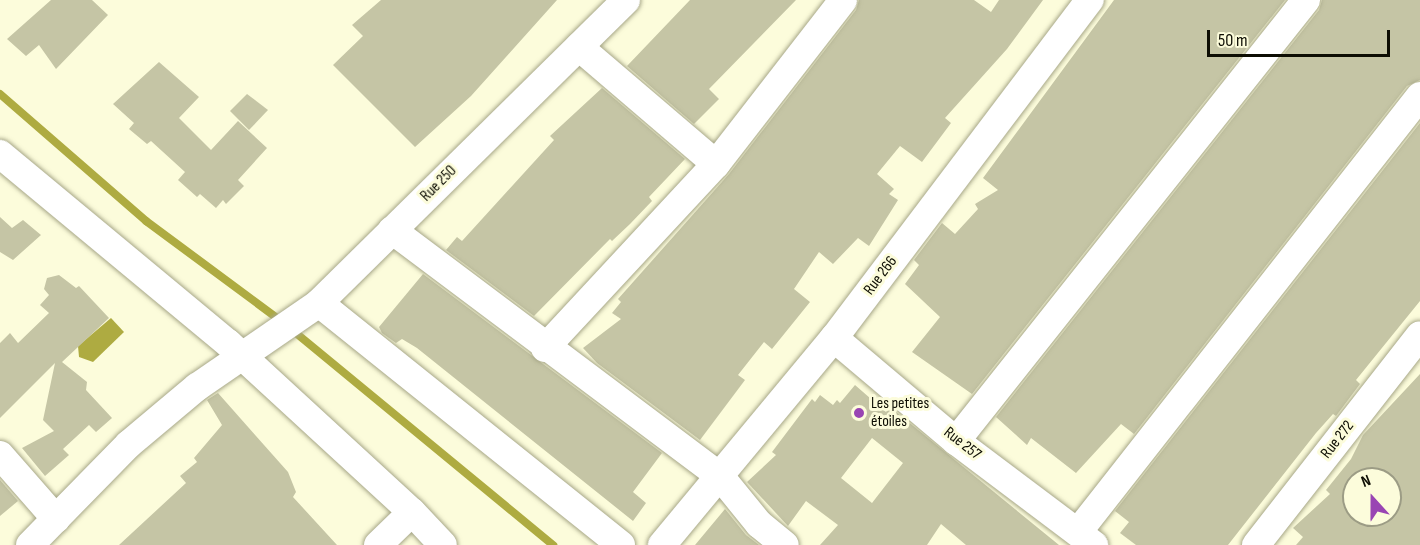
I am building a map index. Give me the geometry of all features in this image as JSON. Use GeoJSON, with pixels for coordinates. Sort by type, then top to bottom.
{"type":"FeatureCollection","features":[{"type":"Feature","properties":{"kind":"street","name":"Rue 250"},"geometry":{"type":"LineString","coordinates":[[35,543],[129,444],[241,355],[319,303],[626,0]]}},
{"type":"Feature","properties":{"kind":"street"},"geometry":{"type":"LineString","coordinates":[[545,348],[716,164],[843,0]]}},
{"type":"Feature","properties":{"kind":"street","name":"Rue 266"},"geometry":{"type":"LineString","coordinates":[[662,545],[834,338],[1090,0]]}},
{"type":"Feature","properties":{"kind":"street"},"geometry":{"type":"LineString","coordinates":[[956,441],[1306,0]]}},
{"type":"Feature","properties":{"kind":"street"},"geometry":{"type":"LineString","coordinates":[[579,46],[716,164]]}},
{"type":"Feature","properties":{"kind":"street"},"geometry":{"type":"LineString","coordinates":[[1086,539],[1420,96]]}},
{"type":"Feature","properties":{"kind":"street"},"geometry":{"type":"LineString","coordinates":[[0,154],[241,355],[412,512],[443,545]]}},
{"type":"Feature","properties":{"kind":"street"},"geometry":{"type":"LineString","coordinates":[[392,230],[545,348],[720,476],[759,524],[785,545]]}},
{"type":"Feature","properties":{"kind":"street"},"geometry":{"type":"LineString","coordinates":[[319,303],[621,545]]}},
{"type":"Feature","properties":{"kind":"street","name":"Rue 272"},"geometry":{"type":"LineString","coordinates":[[1256,545],[1420,335]]}},
{"type":"Feature","properties":{"kind":"street","name":"Rue 257"},"geometry":{"type":"LineString","coordinates":[[834,338],[956,441],[1086,539]]}},
{"type":"Feature","properties":{"kind":"street"},"geometry":{"type":"LineString","coordinates":[[0,454],[56,519]]}},
{"type":"Feature","properties":{"kind":"street"},"geometry":{"type":"LineString","coordinates":[[378,545],[412,512]]}},
{"type":"Feature","properties":{"kind":"shaded area"},"geometry":{"type":"Polygon","coordinates":[[[111,318],[124,332],[93,362],[79,357],[78,346],[111,318]]]}},
{"type":"Feature","properties":{"kind":"building"},"geometry":{"type":"Polygon","coordinates":[[[51,0],[92,0],[108,15],[56,69],[39,45],[26,56],[7,39],[51,0]]]}},
{"type":"Feature","properties":{"kind":"building"},"geometry":{"type":"Polygon","coordinates":[[[381,0],[557,0],[471,96],[415,147],[333,65],[363,36],[352,25],[381,0]]]}},
{"type":"Feature","properties":{"kind":"building"},"geometry":{"type":"Polygon","coordinates":[[[690,0],[796,0],[709,89],[719,99],[694,124],[627,66],[690,0]]]}},
{"type":"Feature","properties":{"kind":"building"},"geometry":{"type":"Polygon","coordinates":[[[859,0],[974,0],[991,12],[999,0],[1043,0],[1007,49],[945,118],[951,123],[922,162],[900,146],[877,174],[894,189],[889,194],[898,200],[869,246],[858,238],[833,264],[819,252],[794,289],[810,302],[772,349],[764,342],[738,375],[745,380],[700,440],[597,363],[583,348],[621,319],[612,313],[621,302],[618,299],[729,174],[856,10],[859,0]]]}},
{"type":"Feature","properties":{"kind":"building"},"geometry":{"type":"Polygon","coordinates":[[[1114,0],[1285,0],[972,394],[912,352],[940,317],[905,284],[919,265],[914,260],[942,223],[955,234],[978,209],[975,204],[998,190],[983,178],[1114,0]]]}},
{"type":"Feature","properties":{"kind":"building"},"geometry":{"type":"Polygon","coordinates":[[[1322,0],[1420,0],[1420,80],[1407,86],[1134,434],[1121,424],[1076,473],[1031,438],[1027,445],[996,417],[1319,10],[1322,0]]]}},
{"type":"Feature","properties":{"kind":"building"},"geometry":{"type":"Polygon","coordinates":[[[159,62],[199,97],[179,118],[211,150],[238,121],[267,148],[238,180],[244,186],[226,204],[223,200],[216,208],[200,194],[197,197],[178,180],[185,172],[151,141],[147,144],[129,129],[134,123],[113,104],[159,62]]]}},
{"type":"Feature","properties":{"kind":"building"},"geometry":{"type":"Polygon","coordinates":[[[602,88],[685,159],[649,197],[652,201],[630,224],[612,241],[610,239],[534,316],[446,250],[457,237],[462,241],[554,140],[550,136],[602,88]]]}},
{"type":"Feature","properties":{"kind":"building"},"geometry":{"type":"Polygon","coordinates":[[[247,94],[268,110],[249,130],[230,111],[247,94]]]}},
{"type":"Feature","properties":{"kind":"building"},"geometry":{"type":"Polygon","coordinates":[[[1420,123],[1420,301],[1356,380],[1360,384],[1336,416],[1333,414],[1316,433],[1228,545],[1136,545],[1120,533],[1129,522],[1115,511],[1420,123]]]}},
{"type":"Feature","properties":{"kind":"building"},"geometry":{"type":"Polygon","coordinates":[[[0,217],[12,228],[23,220],[41,235],[13,260],[0,252],[0,217]]]}},
{"type":"Feature","properties":{"kind":"building"},"geometry":{"type":"Polygon","coordinates":[[[423,274],[662,453],[633,492],[646,503],[633,521],[417,348],[402,339],[396,343],[382,333],[379,327],[423,274]]]}},
{"type":"Feature","properties":{"kind":"building"},"geometry":{"type":"Polygon","coordinates":[[[59,275],[76,288],[79,286],[109,318],[62,362],[87,382],[86,390],[112,418],[96,432],[89,425],[63,449],[69,455],[45,476],[22,448],[54,431],[43,420],[55,363],[0,418],[0,343],[10,333],[18,343],[49,313],[40,305],[49,295],[44,289],[47,278],[59,275]]]}},
{"type":"Feature","properties":{"kind":"building"},"geometry":{"type":"Polygon","coordinates":[[[1420,374],[1420,545],[1296,545],[1303,537],[1293,528],[1330,494],[1326,490],[1342,470],[1342,527],[1402,527],[1402,467],[1345,467],[1363,435],[1420,374]]]}},
{"type":"Feature","properties":{"kind":"building"},"geometry":{"type":"Polygon","coordinates":[[[855,385],[886,412],[890,407],[1059,545],[966,545],[941,524],[927,545],[820,545],[838,525],[806,501],[788,526],[747,482],[776,455],[772,452],[812,399],[815,402],[820,395],[833,405],[837,400],[840,403],[855,385]],[[872,438],[841,478],[872,503],[903,463],[872,438]]]}},
{"type":"Feature","properties":{"kind":"building"},"geometry":{"type":"Polygon","coordinates":[[[218,393],[288,472],[296,492],[293,497],[337,545],[119,545],[186,483],[180,476],[197,462],[194,458],[222,425],[207,400],[218,393]]]}},
{"type":"Feature","properties":{"kind":"building"},"geometry":{"type":"Polygon","coordinates":[[[0,480],[18,501],[0,516],[0,480]]]}},
{"type":"Feature","properties":{"kind":"building"},"geometry":{"type":"Polygon","coordinates":[[[725,509],[746,535],[759,545],[695,545],[725,509]]]}},
{"type":"Feature","properties":{"kind":"waterway"},"geometry":{"type":"LineString","coordinates":[[0,94],[146,221],[281,321]]}},
{"type":"Feature","properties":{"kind":"waterway"},"geometry":{"type":"LineString","coordinates":[[291,329],[553,545]]}},
{"type":"Feature","properties":{"kind":"place","name":"Les petites étoiles"},"geometry":{"type":"Point","coordinates":[859,413]}}]}
